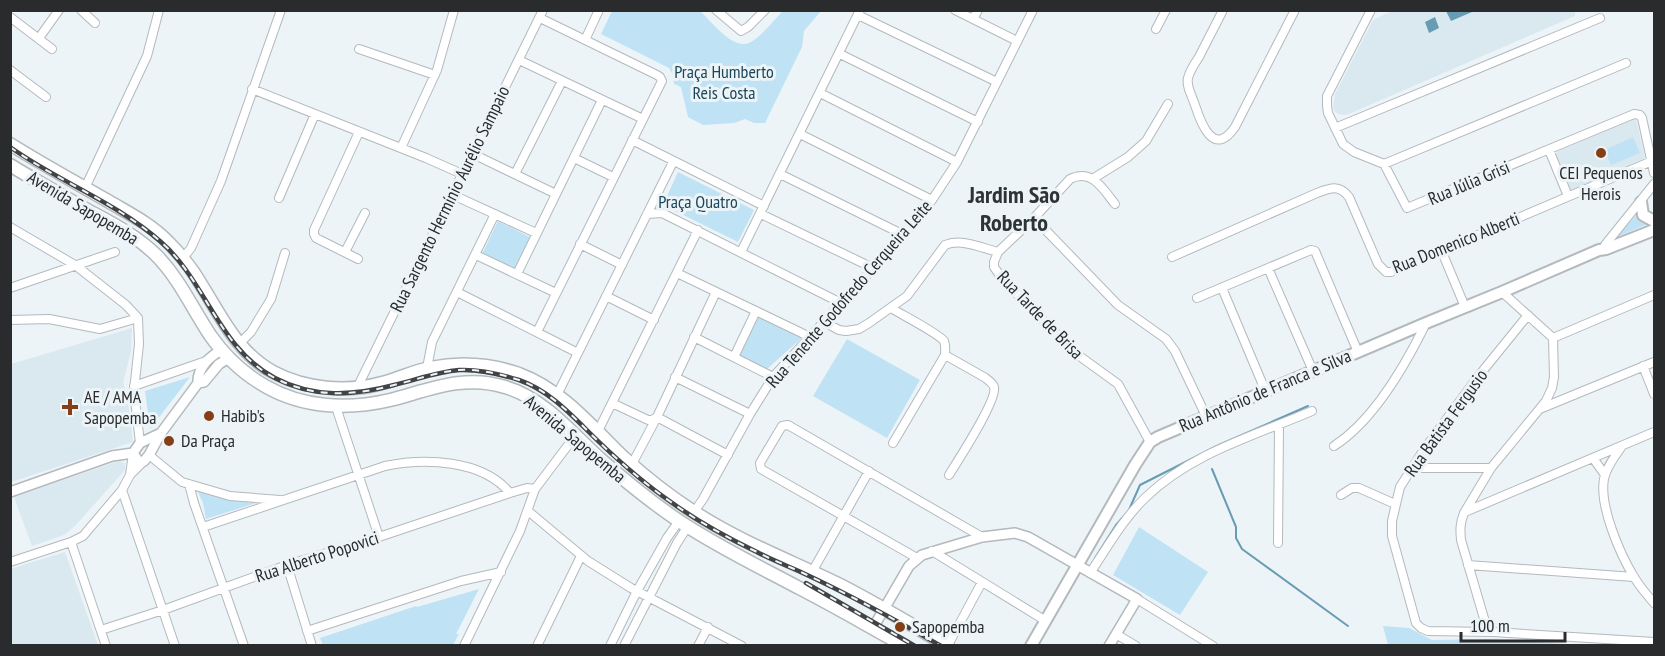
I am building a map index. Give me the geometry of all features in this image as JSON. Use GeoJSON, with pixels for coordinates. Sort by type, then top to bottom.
{"type":"FeatureCollection","features":[{"type":"Feature","properties":{"kind":"main road","name":"Avenida Sapopemba"},"geometry":{"type":"LineString","coordinates":[[10,144],[150,227],[166,240],[183,258],[242,348],[262,365],[286,378],[310,386],[357,388],[380,384],[427,368],[478,364],[495,367],[541,383],[558,393],[658,486],[694,512],[735,536],[812,572],[948,645]]}},
{"type":"Feature","properties":{"kind":"main road","name":"Avenida Sapopemba"},"geometry":{"type":"LineString","coordinates":[[10,165],[118,227],[156,255],[170,270],[211,336],[244,371],[265,386],[289,397],[336,407],[390,400],[459,382],[489,383],[505,387],[524,395],[544,408],[641,494],[683,523],[740,557],[905,645]]}},
{"type":"Feature","properties":{"kind":"main road"},"geometry":{"type":"LineString","coordinates":[[1641,202],[1643,215],[1654,223]]}},
{"type":"Feature","properties":{"kind":"main road","name":"Rua Antônio de Franca e Silva"},"geometry":{"type":"LineString","coordinates":[[1150,442],[1265,390],[1604,248],[1654,223]]}},
{"type":"Feature","properties":{"kind":"main road","name":"Rua Antônio de Franca e Silva"},"geometry":{"type":"LineString","coordinates":[[1604,248],[1654,230]]}},
{"type":"Feature","properties":{"kind":"main road"},"geometry":{"type":"LineString","coordinates":[[226,354],[228,348],[242,348]]}},
{"type":"Feature","properties":{"kind":"main road"},"geometry":{"type":"LineString","coordinates":[[524,395],[528,393],[549,401],[558,393]]}},
{"type":"Feature","properties":{"kind":"main road"},"geometry":{"type":"LineString","coordinates":[[1031,645],[1150,442]]}},
{"type":"Feature","properties":{"kind":"main road"},"geometry":{"type":"LineString","coordinates":[[683,523],[694,512]]}},
{"type":"Feature","properties":{"kind":"street"},"geometry":{"type":"LineString","coordinates":[[39,38],[59,10]]}},
{"type":"Feature","properties":{"kind":"street"},"geometry":{"type":"LineString","coordinates":[[81,10],[95,22]]}},
{"type":"Feature","properties":{"kind":"street"},"geometry":{"type":"LineString","coordinates":[[85,188],[147,56],[159,10]]}},
{"type":"Feature","properties":{"kind":"street"},"geometry":{"type":"LineString","coordinates":[[183,258],[191,248],[221,181],[281,10]]}},
{"type":"Feature","properties":{"kind":"street"},"geometry":{"type":"LineString","coordinates":[[401,148],[435,75],[454,10]]}},
{"type":"Feature","properties":{"kind":"street"},"geometry":{"type":"LineString","coordinates":[[585,40],[599,10]]}},
{"type":"Feature","properties":{"kind":"street"},"geometry":{"type":"LineString","coordinates":[[716,10],[741,31],[765,10]]}},
{"type":"Feature","properties":{"kind":"street"},"geometry":{"type":"LineString","coordinates":[[955,10],[1017,41]]}},
{"type":"Feature","properties":{"kind":"street"},"geometry":{"type":"LineString","coordinates":[[973,19],[978,10]]}},
{"type":"Feature","properties":{"kind":"street","name":"Rua Tenente Godofredo Cerqueira Leite"},"geometry":{"type":"LineString","coordinates":[[694,512],[773,377],[904,235],[932,200],[957,162],[1033,10]]}},
{"type":"Feature","properties":{"kind":"street"},"geometry":{"type":"LineString","coordinates":[[1156,29],[1166,10]]}},
{"type":"Feature","properties":{"kind":"street"},"geometry":{"type":"LineString","coordinates":[[1223,10],[1190,72],[1188,84],[1201,124],[1206,132],[1216,139],[1227,136],[1235,127],[1295,10]]}},
{"type":"Feature","properties":{"kind":"street"},"geometry":{"type":"LineString","coordinates":[[1380,10],[1369,14],[1327,96],[1328,113],[1343,144],[1349,149],[1384,164],[1626,63]]}},
{"type":"Feature","properties":{"kind":"street"},"geometry":{"type":"LineString","coordinates":[[741,252],[859,13],[997,82]]}},
{"type":"Feature","properties":{"kind":"street"},"geometry":{"type":"LineString","coordinates":[[537,332],[662,81],[657,75],[585,40],[542,14]]}},
{"type":"Feature","properties":{"kind":"street","name":"Rua Sargento Hermínio Aurélio Sampaio"},"geometry":{"type":"LineString","coordinates":[[357,388],[542,14]]}},
{"type":"Feature","properties":{"kind":"street"},"geometry":{"type":"LineString","coordinates":[[10,17],[52,49]]}},
{"type":"Feature","properties":{"kind":"street"},"geometry":{"type":"LineString","coordinates":[[1335,128],[1600,18]]}},
{"type":"Feature","properties":{"kind":"street"},"geometry":{"type":"LineString","coordinates":[[359,49],[435,75]]}},
{"type":"Feature","properties":{"kind":"street"},"geometry":{"type":"LineString","coordinates":[[840,54],[978,122]]}},
{"type":"Feature","properties":{"kind":"street"},"geometry":{"type":"LineString","coordinates":[[519,60],[643,118]]}},
{"type":"Feature","properties":{"kind":"street"},"geometry":{"type":"LineString","coordinates":[[10,70],[46,97]]}},
{"type":"Feature","properties":{"kind":"street"},"geometry":{"type":"LineString","coordinates":[[515,174],[562,81]]}},
{"type":"Feature","properties":{"kind":"street"},"geometry":{"type":"LineString","coordinates":[[252,89],[462,174]]}},
{"type":"Feature","properties":{"kind":"street"},"geometry":{"type":"LineString","coordinates":[[820,93],[957,162]]}},
{"type":"Feature","properties":{"kind":"street"},"geometry":{"type":"LineString","coordinates":[[517,274],[602,100]]}},
{"type":"Feature","properties":{"kind":"street"},"geometry":{"type":"LineString","coordinates":[[1114,204],[1094,178],[1128,157],[1146,141],[1168,104]]}},
{"type":"Feature","properties":{"kind":"street"},"geometry":{"type":"LineString","coordinates":[[279,198],[315,114]]}},
{"type":"Feature","properties":{"kind":"street","name":"Rua Júlia Grisi"},"geometry":{"type":"LineString","coordinates":[[1384,164],[1406,207],[1409,208],[1634,114],[1642,118],[1652,161]]}},
{"type":"Feature","properties":{"kind":"street"},"geometry":{"type":"LineString","coordinates":[[358,259],[316,238],[314,230],[359,132]]}},
{"type":"Feature","properties":{"kind":"street"},"geometry":{"type":"LineString","coordinates":[[800,134],[932,200]]}},
{"type":"Feature","properties":{"kind":"street"},"geometry":{"type":"LineString","coordinates":[[632,140],[873,268]]}},
{"type":"Feature","properties":{"kind":"street"},"geometry":{"type":"LineString","coordinates":[[1549,150],[1568,196]]}},
{"type":"Feature","properties":{"kind":"street"},"geometry":{"type":"LineString","coordinates":[[473,154],[555,194]]}},
{"type":"Feature","properties":{"kind":"street"},"geometry":{"type":"LineString","coordinates":[[574,158],[613,177]]}},
{"type":"Feature","properties":{"kind":"street"},"geometry":{"type":"LineString","coordinates":[[1652,161],[1654,173]]}},
{"type":"Feature","properties":{"kind":"street","name":"Rua Domenico Alberti"},"geometry":{"type":"LineString","coordinates":[[1172,257],[1317,193],[1330,188],[1339,188],[1348,197],[1378,264],[1386,272],[1391,272],[1652,161]]}},
{"type":"Feature","properties":{"kind":"street"},"geometry":{"type":"LineString","coordinates":[[558,393],[673,162]]}},
{"type":"Feature","properties":{"kind":"street"},"geometry":{"type":"LineString","coordinates":[[780,174],[904,235]]}},
{"type":"Feature","properties":{"kind":"street","name":"Rua Tarde de Brisa"},"geometry":{"type":"LineString","coordinates":[[1094,178],[1081,175],[1070,179],[998,252],[994,262],[996,272],[1078,355],[1118,384],[1150,442]]}},
{"type":"Feature","properties":{"kind":"street"},"geometry":{"type":"LineString","coordinates":[[1604,248],[1654,184]]}},
{"type":"Feature","properties":{"kind":"street"},"geometry":{"type":"LineString","coordinates":[[453,195],[536,233]]}},
{"type":"Feature","properties":{"kind":"street"},"geometry":{"type":"LineString","coordinates":[[655,199],[662,213]]}},
{"type":"Feature","properties":{"kind":"street"},"geometry":{"type":"LineString","coordinates":[[345,252],[365,213]]}},
{"type":"Feature","properties":{"kind":"street"},"geometry":{"type":"LineString","coordinates":[[647,214],[662,213],[841,303]]}},
{"type":"Feature","properties":{"kind":"street"},"geometry":{"type":"LineString","coordinates":[[427,368],[432,342],[495,214]]}},
{"type":"Feature","properties":{"kind":"street"},"geometry":{"type":"LineString","coordinates":[[1034,218],[1118,305],[1166,339],[1175,351],[1206,416]]}},
{"type":"Feature","properties":{"kind":"street"},"geometry":{"type":"LineString","coordinates":[[10,227],[75,265],[126,305],[138,318],[140,328],[134,386],[140,443]]}},
{"type":"Feature","properties":{"kind":"street"},"geometry":{"type":"LineString","coordinates":[[598,431],[698,230]]}},
{"type":"Feature","properties":{"kind":"street"},"geometry":{"type":"LineString","coordinates":[[824,322],[846,332],[859,328],[891,308],[907,296],[939,250],[950,242],[998,252]]}},
{"type":"Feature","properties":{"kind":"street"},"geometry":{"type":"LineString","coordinates":[[580,244],[622,265]]}},
{"type":"Feature","properties":{"kind":"street"},"geometry":{"type":"LineString","coordinates":[[1197,298],[1311,250],[1315,251],[1358,352]]}},
{"type":"Feature","properties":{"kind":"street"},"geometry":{"type":"LineString","coordinates":[[10,288],[115,252]]}},
{"type":"Feature","properties":{"kind":"street"},"geometry":{"type":"LineString","coordinates":[[1442,252],[1465,307]]}},
{"type":"Feature","properties":{"kind":"street"},"geometry":{"type":"LineString","coordinates":[[242,348],[271,299],[285,253]]}},
{"type":"Feature","properties":{"kind":"street"},"geometry":{"type":"LineString","coordinates":[[476,255],[556,293]]}},
{"type":"Feature","properties":{"kind":"street"},"geometry":{"type":"LineString","coordinates":[[1268,268],[1313,371]]}},
{"type":"Feature","properties":{"kind":"street"},"geometry":{"type":"LineString","coordinates":[[676,273],[810,337]]}},
{"type":"Feature","properties":{"kind":"street"},"geometry":{"type":"LineString","coordinates":[[1222,288],[1265,390]]}},
{"type":"Feature","properties":{"kind":"street"},"geometry":{"type":"LineString","coordinates":[[457,292],[578,353]]}},
{"type":"Feature","properties":{"kind":"street"},"geometry":{"type":"LineString","coordinates":[[632,464],[657,417],[716,292]]}},
{"type":"Feature","properties":{"kind":"street"},"geometry":{"type":"LineString","coordinates":[[1488,632],[1460,529],[1464,513],[1491,468],[1542,408],[1554,377],[1553,338],[1502,292]]}},
{"type":"Feature","properties":{"kind":"street"},"geometry":{"type":"LineString","coordinates":[[1553,338],[1654,295]]}},
{"type":"Feature","properties":{"kind":"street"},"geometry":{"type":"LineString","coordinates":[[606,296],[654,320]]}},
{"type":"Feature","properties":{"kind":"street"},"geometry":{"type":"LineString","coordinates":[[891,308],[943,340],[946,348],[945,355],[893,442]]}},
{"type":"Feature","properties":{"kind":"street"},"geometry":{"type":"LineString","coordinates":[[734,357],[756,311]]}},
{"type":"Feature","properties":{"kind":"street","name":"Rua Batista Fergusio"},"geometry":{"type":"LineString","coordinates":[[1528,315],[1477,378],[1411,468],[1400,487],[1392,521],[1392,536],[1416,623],[1428,631],[1488,632],[1576,641],[1654,642]]}},
{"type":"Feature","properties":{"kind":"street"},"geometry":{"type":"LineString","coordinates":[[10,320],[49,319],[100,329],[138,318]]}},
{"type":"Feature","properties":{"kind":"street"},"geometry":{"type":"LineString","coordinates":[[1334,446],[1360,424],[1398,375],[1426,323]]}},
{"type":"Feature","properties":{"kind":"street"},"geometry":{"type":"LineString","coordinates":[[694,337],[773,377]]}},
{"type":"Feature","properties":{"kind":"street"},"geometry":{"type":"LineString","coordinates":[[134,386],[226,354]]}},
{"type":"Feature","properties":{"kind":"street"},"geometry":{"type":"LineString","coordinates":[[198,382],[204,382],[226,354]]}},
{"type":"Feature","properties":{"kind":"street"},"geometry":{"type":"LineString","coordinates":[[945,355],[984,377],[994,387],[994,397],[949,476]]}},
{"type":"Feature","properties":{"kind":"street"},"geometry":{"type":"LineString","coordinates":[[10,562],[71,542],[86,533],[122,490],[130,475],[146,458],[198,382],[206,361]]}},
{"type":"Feature","properties":{"kind":"street"},"geometry":{"type":"LineString","coordinates":[[1542,408],[1654,362]]}},
{"type":"Feature","properties":{"kind":"street"},"geometry":{"type":"LineString","coordinates":[[1643,366],[1654,394]]}},
{"type":"Feature","properties":{"kind":"street"},"geometry":{"type":"LineString","coordinates":[[675,377],[750,414]]}},
{"type":"Feature","properties":{"kind":"street"},"geometry":{"type":"LineString","coordinates":[[612,404],[648,420],[657,417]]}},
{"type":"Feature","properties":{"kind":"street"},"geometry":{"type":"LineString","coordinates":[[336,407],[378,537]]}},
{"type":"Feature","properties":{"kind":"street"},"geometry":{"type":"LineString","coordinates":[[1090,573],[1144,499],[1174,473],[1220,448],[1312,411]]}},
{"type":"Feature","properties":{"kind":"street"},"geometry":{"type":"LineString","coordinates":[[657,417],[728,455]]}},
{"type":"Feature","properties":{"kind":"street"},"geometry":{"type":"LineString","coordinates":[[917,558],[763,471],[760,463],[782,426],[788,426],[982,537]]}},
{"type":"Feature","properties":{"kind":"street"},"geometry":{"type":"LineString","coordinates":[[1278,543],[1279,426]]}},
{"type":"Feature","properties":{"kind":"street"},"geometry":{"type":"LineString","coordinates":[[1464,513],[1654,432]]}},
{"type":"Feature","properties":{"kind":"street"},"geometry":{"type":"LineString","coordinates":[[130,475],[133,453],[140,443],[161,433]]}},
{"type":"Feature","properties":{"kind":"street"},"geometry":{"type":"LineString","coordinates":[[465,645],[520,531],[535,489],[575,436]]}},
{"type":"Feature","properties":{"kind":"street"},"geometry":{"type":"LineString","coordinates":[[1622,446],[1605,475],[1603,490],[1606,510],[1625,560],[1634,577],[1650,593],[1654,603]]}},
{"type":"Feature","properties":{"kind":"street"},"geometry":{"type":"LineString","coordinates":[[133,453],[139,462],[146,458]]}},
{"type":"Feature","properties":{"kind":"street"},"geometry":{"type":"LineString","coordinates":[[10,492],[115,455],[133,453]]}},
{"type":"Feature","properties":{"kind":"street"},"geometry":{"type":"LineString","coordinates":[[146,458],[182,482],[216,493],[266,500],[287,500]]}},
{"type":"Feature","properties":{"kind":"street"},"geometry":{"type":"LineString","coordinates":[[1593,458],[1605,475]]}},
{"type":"Feature","properties":{"kind":"street"},"geometry":{"type":"LineString","coordinates":[[203,528],[385,466],[404,462],[440,462],[473,468],[498,482],[510,493]]}},
{"type":"Feature","properties":{"kind":"street"},"geometry":{"type":"LineString","coordinates":[[1411,468],[1491,468]]}},
{"type":"Feature","properties":{"kind":"street"},"geometry":{"type":"LineString","coordinates":[[812,572],[869,471]]}},
{"type":"Feature","properties":{"kind":"street"},"geometry":{"type":"LineString","coordinates":[[189,484],[244,645]]}},
{"type":"Feature","properties":{"kind":"street","name":"Rua Alberto Popovici"},"geometry":{"type":"LineString","coordinates":[[101,630],[287,565],[510,493],[527,488],[535,489]]}},
{"type":"Feature","properties":{"kind":"street"},"geometry":{"type":"LineString","coordinates":[[1341,495],[1352,488],[1359,488],[1395,504]]}},
{"type":"Feature","properties":{"kind":"street"},"geometry":{"type":"LineString","coordinates":[[122,490],[175,645]]}},
{"type":"Feature","properties":{"kind":"street"},"geometry":{"type":"LineString","coordinates":[[528,511],[581,556],[637,591],[742,645]]}},
{"type":"Feature","properties":{"kind":"street"},"geometry":{"type":"LineString","coordinates":[[610,645],[667,538],[683,523]]}},
{"type":"Feature","properties":{"kind":"street"},"geometry":{"type":"LineString","coordinates":[[624,645],[677,543],[683,523]]}},
{"type":"Feature","properties":{"kind":"street"},"geometry":{"type":"LineString","coordinates":[[873,628],[909,566],[917,558],[932,550],[982,537],[1015,533],[1028,537],[1213,645]]}},
{"type":"Feature","properties":{"kind":"street"},"geometry":{"type":"LineString","coordinates":[[71,542],[106,645]]}},
{"type":"Feature","properties":{"kind":"street"},"geometry":{"type":"LineString","coordinates":[[932,550],[1046,621]]}},
{"type":"Feature","properties":{"kind":"street"},"geometry":{"type":"LineString","coordinates":[[537,645],[581,556]]}},
{"type":"Feature","properties":{"kind":"street"},"geometry":{"type":"LineString","coordinates":[[287,565],[312,645]]}},
{"type":"Feature","properties":{"kind":"street"},"geometry":{"type":"LineString","coordinates":[[1468,565],[1634,577]]}},
{"type":"Feature","properties":{"kind":"street"},"geometry":{"type":"LineString","coordinates":[[307,631],[461,580],[501,572]]}},
{"type":"Feature","properties":{"kind":"street"},"geometry":{"type":"LineString","coordinates":[[948,645],[982,582]]}},
{"type":"Feature","properties":{"kind":"street"},"geometry":{"type":"LineString","coordinates":[[1109,645],[1137,599]]}},
{"type":"Feature","properties":{"kind":"street"},"geometry":{"type":"LineString","coordinates":[[698,645],[708,627]]}},
{"type":"Feature","properties":{"kind":"street"},"geometry":{"type":"LineString","coordinates":[[1116,634],[1136,645]]}},
{"type":"Feature","properties":{"kind":"shaded area"},"geometry":{"type":"Polygon","coordinates":[[[1471,10],[1472,12],[1451,21],[1446,11],[1471,10]]]}},
{"type":"Feature","properties":{"kind":"shaded area"},"geometry":{"type":"Polygon","coordinates":[[[1392,11],[1575,11],[1575,16],[1349,114],[1343,115],[1335,112],[1333,107],[1335,94],[1373,20],[1392,11]]]}},
{"type":"Feature","properties":{"kind":"shaded area"},"geometry":{"type":"Polygon","coordinates":[[[1435,17],[1439,28],[1429,33],[1425,22],[1435,17]]]}},
{"type":"Feature","properties":{"kind":"shaded area","name":"CEI Pequenos Herois"},"geometry":{"type":"Polygon","coordinates":[[[1636,119],[1644,159],[1573,190],[1570,189],[1556,156],[1557,152],[1636,119]]]}},
{"type":"Feature","properties":{"kind":"shaded area","name":"AE / AMA Sapopemba"},"geometry":{"type":"Polygon","coordinates":[[[132,328],[131,352],[123,382],[127,394],[133,442],[11,482],[11,364],[132,328]]]}},
{"type":"Feature","properties":{"kind":"shaded area"},"geometry":{"type":"Polygon","coordinates":[[[119,461],[125,463],[125,470],[75,526],[64,535],[32,546],[14,497],[119,461]]]}},
{"type":"Feature","properties":{"kind":"shaded area"},"geometry":{"type":"Polygon","coordinates":[[[65,552],[98,645],[11,645],[10,569],[65,552]]]}},
{"type":"Feature","properties":{"kind":"green space","name":"Praça Humberto Reis Costa"},"geometry":{"type":"Polygon","coordinates":[[[612,11],[700,11],[729,39],[743,44],[758,37],[783,11],[821,11],[804,31],[802,47],[765,123],[754,123],[745,119],[734,123],[703,125],[688,117],[681,87],[674,84],[669,68],[601,34],[612,11]]]}},
{"type":"Feature","properties":{"kind":"green space"},"geometry":{"type":"Polygon","coordinates":[[[1633,137],[1640,153],[1611,165],[1605,150],[1633,137]]]}},
{"type":"Feature","properties":{"kind":"green space","name":"Praça Quatro"},"geometry":{"type":"Polygon","coordinates":[[[678,172],[754,210],[738,242],[663,205],[678,172]]]}},
{"type":"Feature","properties":{"kind":"green space"},"geometry":{"type":"Polygon","coordinates":[[[1639,212],[1650,223],[1617,237],[1639,212]]]}},
{"type":"Feature","properties":{"kind":"green space"},"geometry":{"type":"Polygon","coordinates":[[[498,221],[530,237],[514,270],[482,254],[498,221]]]}},
{"type":"Feature","properties":{"kind":"green space"},"geometry":{"type":"Polygon","coordinates":[[[759,314],[804,336],[767,369],[739,356],[759,314]]]}},
{"type":"Feature","properties":{"kind":"green space"},"geometry":{"type":"Polygon","coordinates":[[[847,339],[920,380],[887,438],[813,396],[847,339]]]}},
{"type":"Feature","properties":{"kind":"green space"},"geometry":{"type":"Polygon","coordinates":[[[190,377],[150,429],[145,391],[190,377]]]}},
{"type":"Feature","properties":{"kind":"green space"},"geometry":{"type":"Polygon","coordinates":[[[197,490],[235,501],[256,503],[206,519],[203,503],[197,490]]]}},
{"type":"Feature","properties":{"kind":"green space"},"geometry":{"type":"Polygon","coordinates":[[[1139,527],[1208,572],[1180,615],[1113,575],[1139,527]]]}},
{"type":"Feature","properties":{"kind":"green space"},"geometry":{"type":"Polygon","coordinates":[[[479,589],[456,634],[459,634],[453,645],[323,645],[320,638],[416,606],[479,589]]]}},
{"type":"Feature","properties":{"kind":"green space"},"geometry":{"type":"Polygon","coordinates":[[[1383,626],[1409,628],[1432,640],[1487,639],[1568,645],[1388,645],[1383,626]]]}},
{"type":"Feature","properties":{"kind":"waterway"},"geometry":{"type":"LineString","coordinates":[[1128,512],[1140,485],[1219,445],[1308,406]]}},
{"type":"Feature","properties":{"kind":"waterway"},"geometry":{"type":"LineString","coordinates":[[1212,469],[1236,527],[1236,538],[1242,549],[1348,626]]}},
{"type":"Feature","properties":{"kind":"waterway"},"geometry":{"type":"LineString","coordinates":[[1095,558],[1124,516]]}},
{"type":"Feature","properties":{"kind":"railway"},"geometry":{"type":"LineString","coordinates":[[10,147],[125,215],[161,242],[177,258],[226,333],[240,350],[275,378],[304,389],[333,393],[379,389],[434,374],[459,370],[490,372],[519,380],[552,398],[633,473],[691,516],[746,547],[821,581],[941,646]]}},
{"type":"Feature","properties":{"kind":"railway"},"geometry":{"type":"LineString","coordinates":[[806,583],[915,646]]}},
{"type":"Feature","properties":{"kind":"place","name":"CEI Pequenos Herois"},"geometry":{"type":"Point","coordinates":[1601,153]}},
{"type":"Feature","properties":{"kind":"place","name":"AE / AMA Sapopemba"},"geometry":{"type":"Point","coordinates":[70,407]}},
{"type":"Feature","properties":{"kind":"place","name":"Habib's"},"geometry":{"type":"Point","coordinates":[209,416]}},
{"type":"Feature","properties":{"kind":"place","name":"Da Praça"},"geometry":{"type":"Point","coordinates":[169,441]}},
{"type":"Feature","properties":{"kind":"place","name":"Sapopemba"},"geometry":{"type":"Point","coordinates":[900,627]}},
{"type":"Feature","properties":{"kind":"district","name":"Jardim São Roberto"},"geometry":{"type":"Point","coordinates":[1014,209]}}]}
